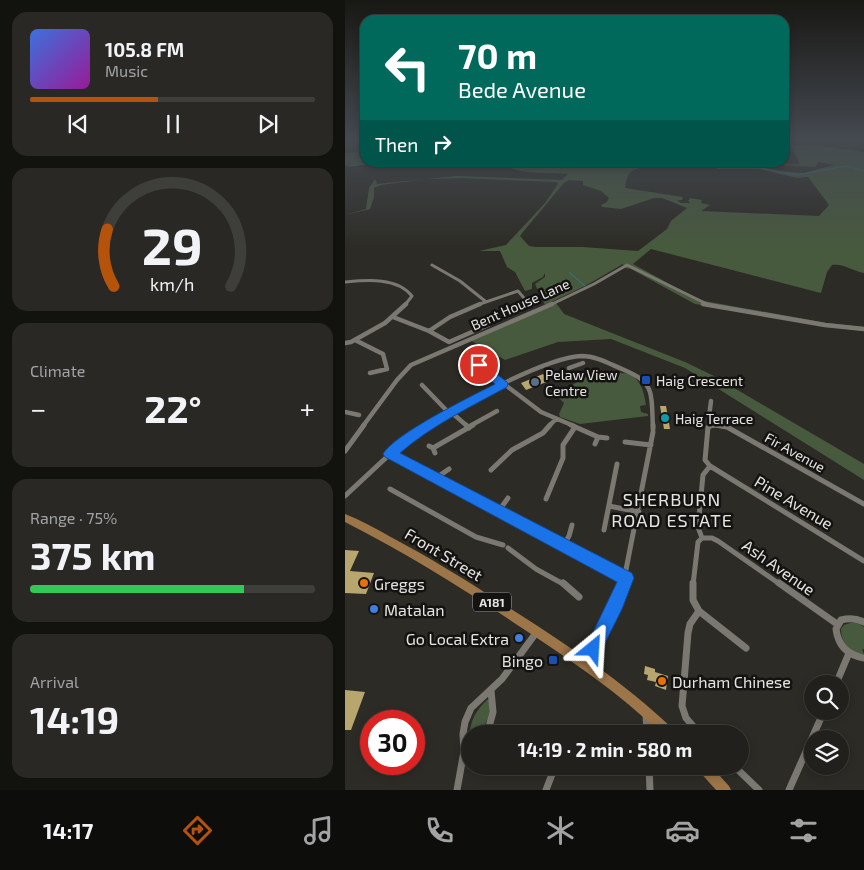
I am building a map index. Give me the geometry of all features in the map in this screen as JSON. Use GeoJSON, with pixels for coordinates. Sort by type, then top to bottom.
{"type":"FeatureCollection","features":[{"type":"Feature","properties":{"kind":"main road","name":"Front Street"},"geometry":{"type":"LineString","coordinates":[[345,518],[388,539],[450,575],[586,664],[646,709]]}},
{"type":"Feature","properties":{"kind":"main road","name":"A181"},"geometry":{"type":"LineString","coordinates":[[646,709],[661,725]]}},
{"type":"Feature","properties":{"kind":"main road"},"geometry":{"type":"LineString","coordinates":[[711,775],[725,790]]}},
{"type":"Feature","properties":{"kind":"street"},"geometry":{"type":"LineString","coordinates":[[432,265],[454,276],[475,291],[485,301]]}},
{"type":"Feature","properties":{"kind":"street","name":"Bent House Lane"},"geometry":{"type":"LineString","coordinates":[[345,452],[397,380],[411,365],[556,302],[594,284],[627,265],[704,304],[825,325],[864,329]]}},
{"type":"Feature","properties":{"kind":"street"},"geometry":{"type":"LineString","coordinates":[[345,282],[368,279],[399,286],[409,291],[412,296],[405,307],[393,317],[355,340],[345,343]]}},
{"type":"Feature","properties":{"kind":"street"},"geometry":{"type":"LineString","coordinates":[[429,330],[457,312],[485,301],[518,291],[524,298]]}},
{"type":"Feature","properties":{"kind":"street"},"geometry":{"type":"LineString","coordinates":[[393,317],[429,330],[449,342],[488,325]]}},
{"type":"Feature","properties":{"kind":"street"},"geometry":{"type":"LineString","coordinates":[[355,340],[383,354],[387,369],[369,373]]}},
{"type":"Feature","properties":{"kind":"street"},"geometry":{"type":"LineString","coordinates":[[575,356],[576,365]]}},
{"type":"Feature","properties":{"kind":"street"},"geometry":{"type":"LineString","coordinates":[[345,496],[406,440],[450,412],[541,366],[575,356],[599,359],[639,376],[650,391],[653,431],[639,512],[626,578],[616,604],[586,664]]}},
{"type":"Feature","properties":{"kind":"street"},"geometry":{"type":"LineString","coordinates":[[473,365],[481,363],[503,384],[541,412],[598,437],[607,438]]}},
{"type":"Feature","properties":{"kind":"street"},"geometry":{"type":"LineString","coordinates":[[569,368],[583,363]]}},
{"type":"Feature","properties":{"kind":"street"},"geometry":{"type":"LineString","coordinates":[[422,385],[469,428]]}},
{"type":"Feature","properties":{"kind":"street"},"geometry":{"type":"LineString","coordinates":[[711,401],[709,417],[713,424],[708,427],[705,460],[710,466],[703,475],[698,527],[702,538],[698,542],[692,600],[695,608],[746,648]]}},
{"type":"Feature","properties":{"kind":"street"},"geometry":{"type":"LineString","coordinates":[[432,449],[497,411]]}},
{"type":"Feature","properties":{"kind":"street"},"geometry":{"type":"LineString","coordinates":[[345,412],[359,416]]}},
{"type":"Feature","properties":{"kind":"street"},"geometry":{"type":"LineString","coordinates":[[491,470],[512,450],[543,433],[556,419]]}},
{"type":"Feature","properties":{"kind":"street","name":"Fir Avenue"},"geometry":{"type":"LineString","coordinates":[[713,424],[727,427],[864,504]]}},
{"type":"Feature","properties":{"kind":"street"},"geometry":{"type":"LineString","coordinates":[[546,498],[563,458],[563,445],[575,427]]}},
{"type":"Feature","properties":{"kind":"street"},"geometry":{"type":"LineString","coordinates":[[595,444],[598,437]]}},
{"type":"Feature","properties":{"kind":"street"},"geometry":{"type":"LineString","coordinates":[[625,442],[651,445]]}},
{"type":"Feature","properties":{"kind":"street"},"geometry":{"type":"LineString","coordinates":[[390,454],[626,578]]}},
{"type":"Feature","properties":{"kind":"street"},"geometry":{"type":"LineString","coordinates":[[604,530],[617,464]]}},
{"type":"Feature","properties":{"kind":"street","name":"Pine Avenue"},"geometry":{"type":"LineString","coordinates":[[710,466],[864,561]]}},
{"type":"Feature","properties":{"kind":"street"},"geometry":{"type":"LineString","coordinates":[[436,478],[449,469]]}},
{"type":"Feature","properties":{"kind":"street"},"geometry":{"type":"LineString","coordinates":[[390,489],[476,537],[506,546],[536,570],[564,584],[579,597]]}},
{"type":"Feature","properties":{"kind":"street"},"geometry":{"type":"LineString","coordinates":[[498,512],[509,498]]}},
{"type":"Feature","properties":{"kind":"street"},"geometry":{"type":"LineString","coordinates":[[609,506],[639,512]]}},
{"type":"Feature","properties":{"kind":"street"},"geometry":{"type":"LineString","coordinates":[[563,546],[569,536],[572,525]]}},
{"type":"Feature","properties":{"kind":"street","name":"Ash Avenue"},"geometry":{"type":"LineString","coordinates":[[702,538],[713,538],[837,624]]}},
{"type":"Feature","properties":{"kind":"street"},"geometry":{"type":"LineString","coordinates":[[692,725],[686,718],[682,706],[688,633],[690,624],[699,611]]}},
{"type":"Feature","properties":{"kind":"street"},"geometry":{"type":"LineString","coordinates":[[864,622],[848,617],[841,620],[837,624],[836,635],[839,642],[849,653],[864,658]]}},
{"type":"Feature","properties":{"kind":"street"},"geometry":{"type":"LineString","coordinates":[[464,725],[471,708],[502,679],[537,632]]}},
{"type":"Feature","properties":{"kind":"street"},"geometry":{"type":"LineString","coordinates":[[840,675],[849,653]]}},
{"type":"Feature","properties":{"kind":"street"},"geometry":{"type":"LineString","coordinates":[[491,690],[495,705],[491,725]]}},
{"type":"Feature","properties":{"kind":"street"},"geometry":{"type":"LineString","coordinates":[[646,709],[647,725]]}},
{"type":"Feature","properties":{"kind":"street"},"geometry":{"type":"LineString","coordinates":[[789,790],[820,720]]}},
{"type":"Feature","properties":{"kind":"street"},"geometry":{"type":"LineString","coordinates":[[457,790],[461,774]]}},
{"type":"Feature","properties":{"kind":"street"},"geometry":{"type":"LineString","coordinates":[[546,790],[552,775]]}},
{"type":"Feature","properties":{"kind":"street"},"geometry":{"type":"LineString","coordinates":[[649,775],[650,790]]}},
{"type":"Feature","properties":{"kind":"street"},"geometry":{"type":"LineString","coordinates":[[743,775],[759,790]]}},
{"type":"Feature","properties":{"kind":"green space"},"geometry":{"type":"Polygon","coordinates":[[[457,176],[562,180],[566,176],[628,176],[625,188],[683,197],[682,200],[677,200],[681,203],[690,203],[688,201],[690,198],[702,200],[701,203],[710,205],[701,211],[819,216],[829,205],[808,177],[798,178],[789,176],[864,176],[864,273],[840,265],[832,265],[827,272],[821,293],[651,249],[633,264],[699,300],[827,323],[864,327],[864,331],[785,320],[695,304],[631,269],[625,268],[623,264],[585,286],[545,305],[535,284],[545,277],[545,273],[543,277],[532,283],[532,289],[525,291],[515,272],[507,267],[500,251],[479,251],[506,245],[545,203],[558,184],[557,182],[461,178],[427,179],[457,176]],[[569,180],[564,183],[520,236],[529,246],[638,251],[667,229],[671,221],[687,208],[662,198],[654,198],[621,209],[602,207],[601,205],[607,202],[609,198],[601,191],[583,185],[583,181],[569,180]]]}},
{"type":"Feature","properties":{"kind":"green space"},"geometry":{"type":"Polygon","coordinates":[[[375,179],[377,184],[427,179],[381,185],[374,188],[374,197],[370,209],[345,215],[366,209],[369,188],[375,179]]]}},
{"type":"Feature","properties":{"kind":"green space"},"geometry":{"type":"Polygon","coordinates":[[[556,303],[564,314],[685,362],[712,375],[864,464],[864,480],[685,368],[611,339],[558,342],[505,360],[470,340],[556,303]]]}},
{"type":"Feature","properties":{"kind":"green space"},"geometry":{"type":"Polygon","coordinates":[[[601,371],[627,374],[636,379],[642,388],[646,405],[640,406],[641,412],[648,414],[648,416],[580,424],[560,417],[559,414],[564,403],[559,398],[578,382],[601,371]]]}},
{"type":"Feature","properties":{"kind":"green space"},"geometry":{"type":"Polygon","coordinates":[[[857,623],[864,627],[864,649],[862,649],[864,654],[851,650],[845,643],[841,629],[844,625],[857,623]]]}},
{"type":"Feature","properties":{"kind":"green space"},"geometry":{"type":"Polygon","coordinates":[[[488,699],[490,708],[484,725],[471,725],[474,718],[479,708],[488,699]]]}},
{"type":"Feature","properties":{"kind":"building","name":"Pelaw View Centre"},"geometry":{"type":"Polygon","coordinates":[[[543,374],[549,381],[526,390],[521,383],[543,374]]]}},
{"type":"Feature","properties":{"kind":"building","name":"Haig Terrace"},"geometry":{"type":"Polygon","coordinates":[[[660,406],[666,406],[670,429],[664,429],[660,406]]]}},
{"type":"Feature","properties":{"kind":"building"},"geometry":{"type":"Polygon","coordinates":[[[345,550],[359,551],[350,571],[374,573],[366,594],[345,593],[345,550]]]}},
{"type":"Feature","properties":{"kind":"building"},"geometry":{"type":"Polygon","coordinates":[[[645,666],[655,669],[655,672],[668,676],[666,690],[655,686],[656,682],[647,680],[648,675],[644,674],[645,666]]]}},
{"type":"Feature","properties":{"kind":"building"},"geometry":{"type":"Polygon","coordinates":[[[345,690],[365,692],[351,730],[345,730],[345,690]]]}},
{"type":"Feature","properties":{"kind":"waterway"},"geometry":{"type":"LineString","coordinates":[[569,272],[585,286]]}},
{"type":"Feature","properties":{"kind":"place","name":"Haig Crescent"},"geometry":{"type":"Point","coordinates":[646,380]}},
{"type":"Feature","properties":{"kind":"place","name":"Pelaw View Centre"},"geometry":{"type":"Point","coordinates":[535,382]}},
{"type":"Feature","properties":{"kind":"place","name":"Haig Terrace"},"geometry":{"type":"Point","coordinates":[665,418]}},
{"type":"Feature","properties":{"kind":"place","name":"Greggs"},"geometry":{"type":"Point","coordinates":[364,583]}},
{"type":"Feature","properties":{"kind":"place","name":"Matalan"},"geometry":{"type":"Point","coordinates":[374,609]}},
{"type":"Feature","properties":{"kind":"place","name":"Go Local Extra"},"geometry":{"type":"Point","coordinates":[519,638]}},
{"type":"Feature","properties":{"kind":"place","name":"Bingo"},"geometry":{"type":"Point","coordinates":[553,660]}},
{"type":"Feature","properties":{"kind":"place","name":"Durham Chinese"},"geometry":{"type":"Point","coordinates":[662,681]}},
{"type":"Feature","properties":{"kind":"district","name":"SHERBURN ROAD ESTATE"},"geometry":{"type":"Point","coordinates":[672,509]}},
{"type":"Feature","properties":{"kind":"route"},"geometry":{"type":"LineString","coordinates":[[479,365],[503,384],[449,413],[406,440],[390,454],[626,578],[616,604],[593,649]]}}]}
